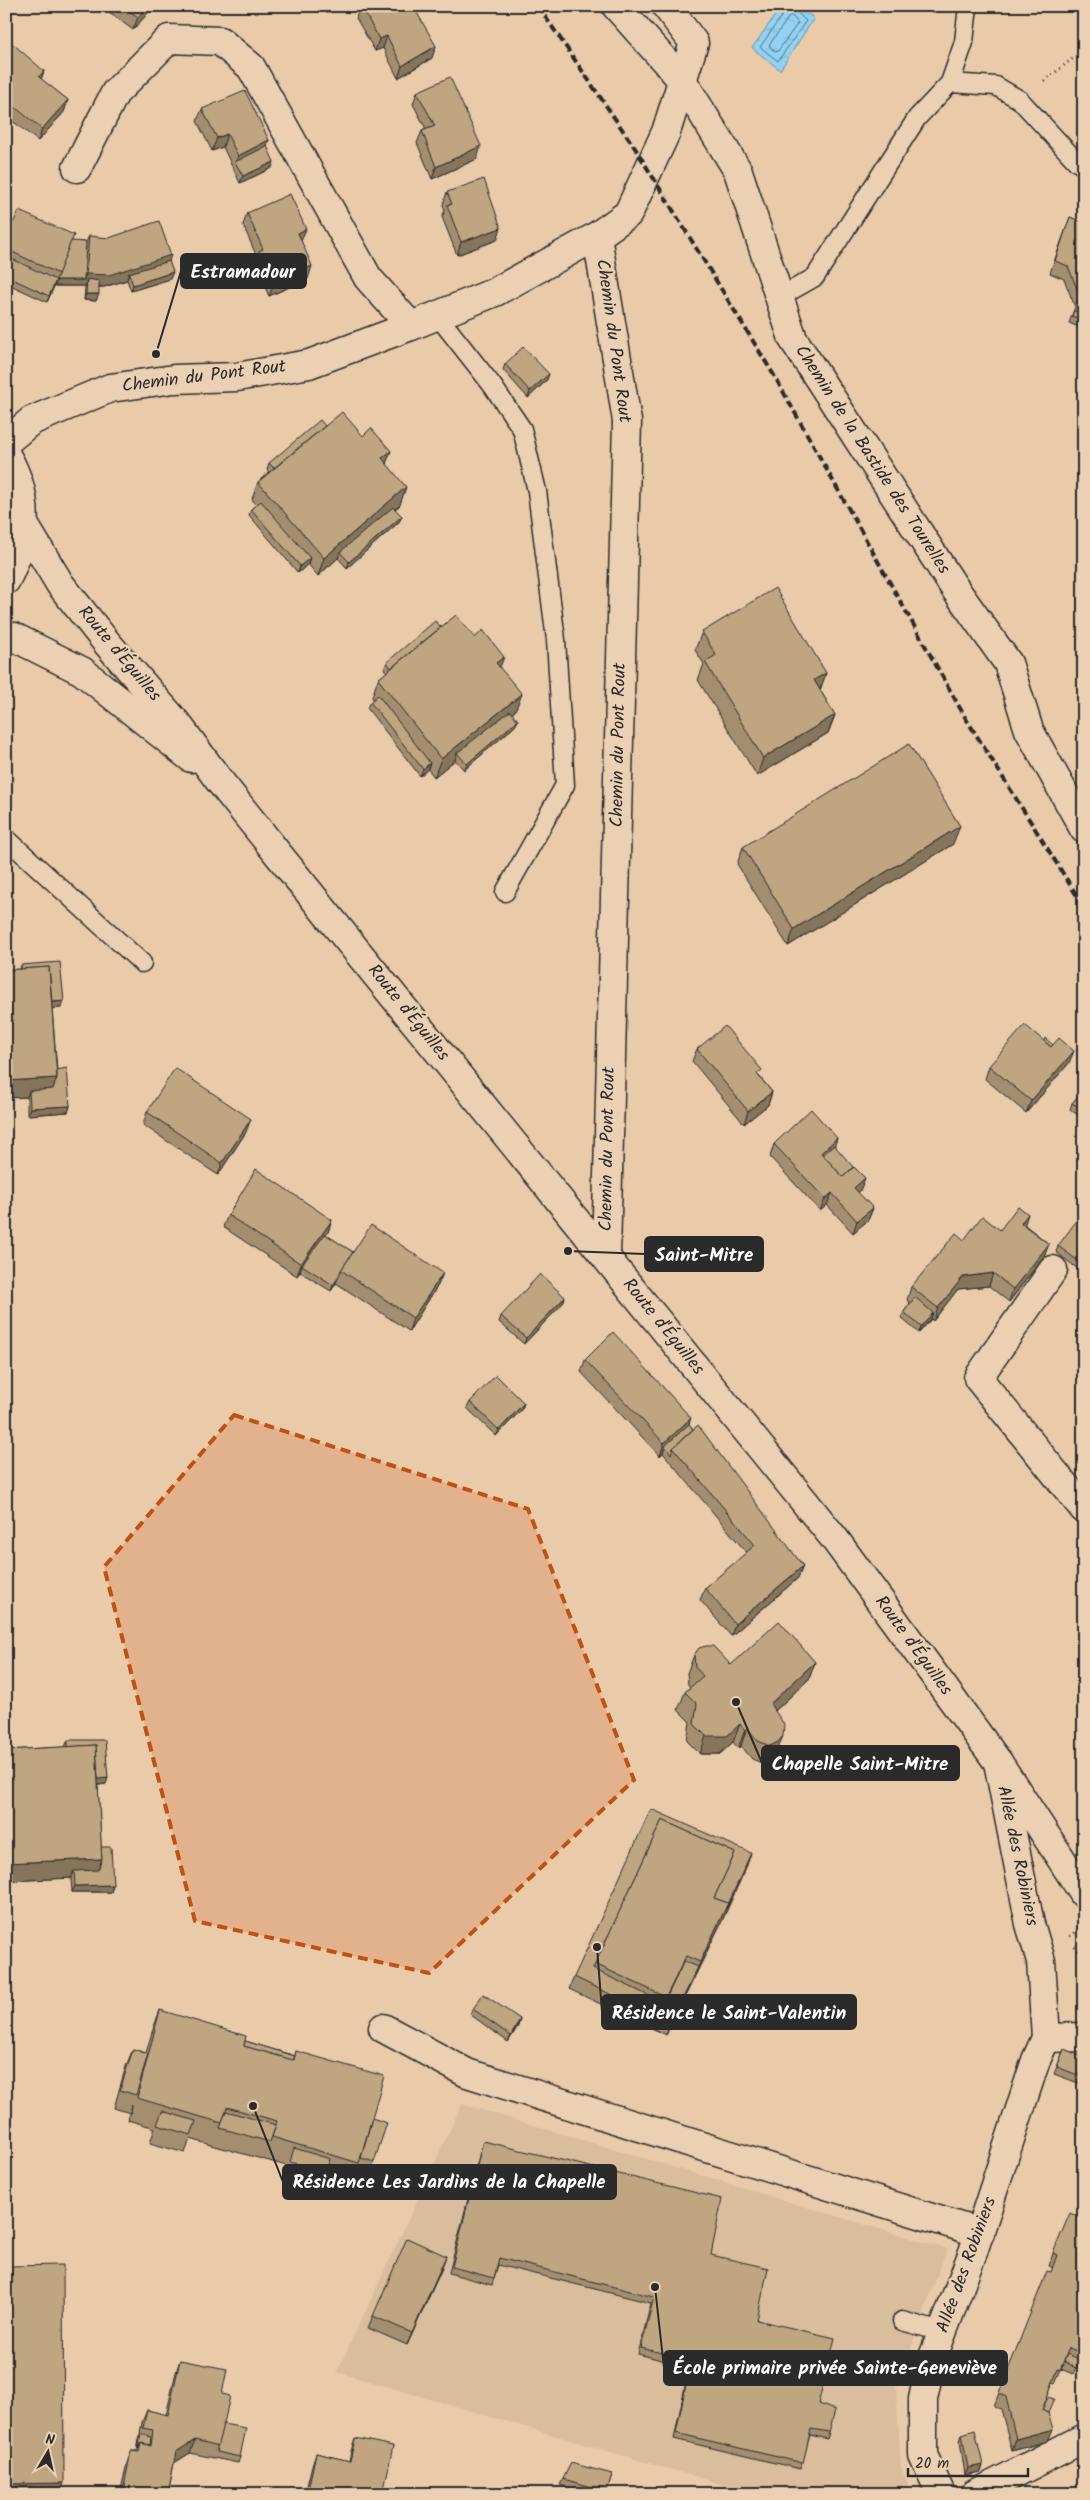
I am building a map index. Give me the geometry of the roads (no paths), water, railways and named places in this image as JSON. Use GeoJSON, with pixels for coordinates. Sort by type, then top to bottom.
{"type":"FeatureCollection","features":[{"type":"Feature","properties":{"kind":"street"},"geometry":{"type":"LineString","coordinates":[[616,6],[682,80]]}},
{"type":"Feature","properties":{"kind":"street","name":"Chemin du Pont Rout"},"geometry":{"type":"LineString","coordinates":[[6,442],[31,422],[110,388],[174,379],[237,377],[309,364],[495,292],[597,236],[628,214],[666,132],[694,43],[666,6]]}},
{"type":"Feature","properties":{"kind":"street"},"geometry":{"type":"LineString","coordinates":[[77,168],[115,94],[169,40],[220,41],[252,67],[368,278],[411,326]]}},
{"type":"Feature","properties":{"kind":"street","name":"Chemin de la Bastide des Tourelles"},"geometry":{"type":"LineString","coordinates":[[682,80],[738,171],[793,339],[956,590],[1008,663],[1029,730],[1084,829]]}},
{"type":"Feature","properties":{"kind":"street","name":"Chemin du Pont Rout"},"geometry":{"type":"LineString","coordinates":[[597,236],[627,421],[606,1255]]}},
{"type":"Feature","properties":{"kind":"street"},"geometry":{"type":"LineString","coordinates":[[6,455],[15,471],[23,498],[24,526],[18,557],[6,580]]}},
{"type":"Feature","properties":{"kind":"street","name":"Route d'Éguilles"},"geometry":{"type":"LineString","coordinates":[[24,526],[60,584],[107,644],[180,726],[218,779],[834,1538],[998,1762],[1081,1880]]}},
{"type":"Feature","properties":{"kind":"street","name":"Route d'Éguilles"},"geometry":{"type":"LineString","coordinates":[[6,636],[14,637],[82,671],[218,779]]}},
{"type":"Feature","properties":{"kind":"street"},"geometry":{"type":"LineString","coordinates":[[1053,1270],[978,1378],[1084,1509]]}},
{"type":"Feature","properties":{"kind":"street","name":"Allée des Robiniers"},"geometry":{"type":"LineString","coordinates":[[941,2494],[923,2455],[922,2425],[925,2389],[931,2362],[980,2233],[1036,2060],[1046,2038],[1041,1961],[1030,1924],[998,1762]]}},
{"type":"Feature","properties":{"kind":"street"},"geometry":{"type":"LineString","coordinates":[[383,2028],[467,2073],[980,2233]]}},
{"type":"Feature","properties":{"kind":"street"},"geometry":{"type":"LineString","coordinates":[[1046,2038],[1084,2037]]}},
{"type":"Feature","properties":{"kind":"street"},"geometry":{"type":"LineString","coordinates":[[975,2494],[1084,2438]]}},
{"type":"Feature","properties":{"kind":"lane"},"geometry":{"type":"LineString","coordinates":[[780,297],[816,277],[916,118],[950,83],[964,42],[968,6]]}},
{"type":"Feature","properties":{"kind":"lane"},"geometry":{"type":"LineString","coordinates":[[950,83],[996,86],[1020,100],[1077,162],[1084,166]]}},
{"type":"Feature","properties":{"kind":"lane"},"geometry":{"type":"LineString","coordinates":[[437,315],[492,385],[522,429],[537,491],[556,640],[565,785],[505,892]]}},
{"type":"Feature","properties":{"kind":"lane"},"geometry":{"type":"LineString","coordinates":[[6,838],[142,963]]}},
{"type":"Feature","properties":{"kind":"lane"},"geometry":{"type":"LineString","coordinates":[[902,2321],[942,2332]]}},
{"type":"Feature","properties":{"kind":"water"},"geometry":{"type":"Polygon","coordinates":[[[782,6],[796,6],[814,18],[780,70],[752,48],[782,6]]]}},
{"type":"Feature","properties":{"kind":"railway"},"geometry":{"type":"LineString","coordinates":[[538,6],[635,148],[775,377],[965,717],[1084,907]]}},
{"type":"Feature","properties":{"kind":"place","name":"Estramadour"},"geometry":{"type":"Point","coordinates":[156,354]}},
{"type":"Feature","properties":{"kind":"place","name":"Saint-Mitre"},"geometry":{"type":"Point","coordinates":[568,1251]}},
{"type":"Feature","properties":{"kind":"place","name":"Chapelle Saint-Mitre"},"geometry":{"type":"Point","coordinates":[736,1702]}},
{"type":"Feature","properties":{"kind":"place","name":"Résidence le Saint-Valentin"},"geometry":{"type":"Point","coordinates":[597,1947]}},
{"type":"Feature","properties":{"kind":"place","name":"Résidence Les Jardins de la Chapelle"},"geometry":{"type":"Point","coordinates":[253,2106]}},
{"type":"Feature","properties":{"kind":"place","name":"École primaire privée Sainte-Geneviève"},"geometry":{"type":"Point","coordinates":[655,2287]}}]}
